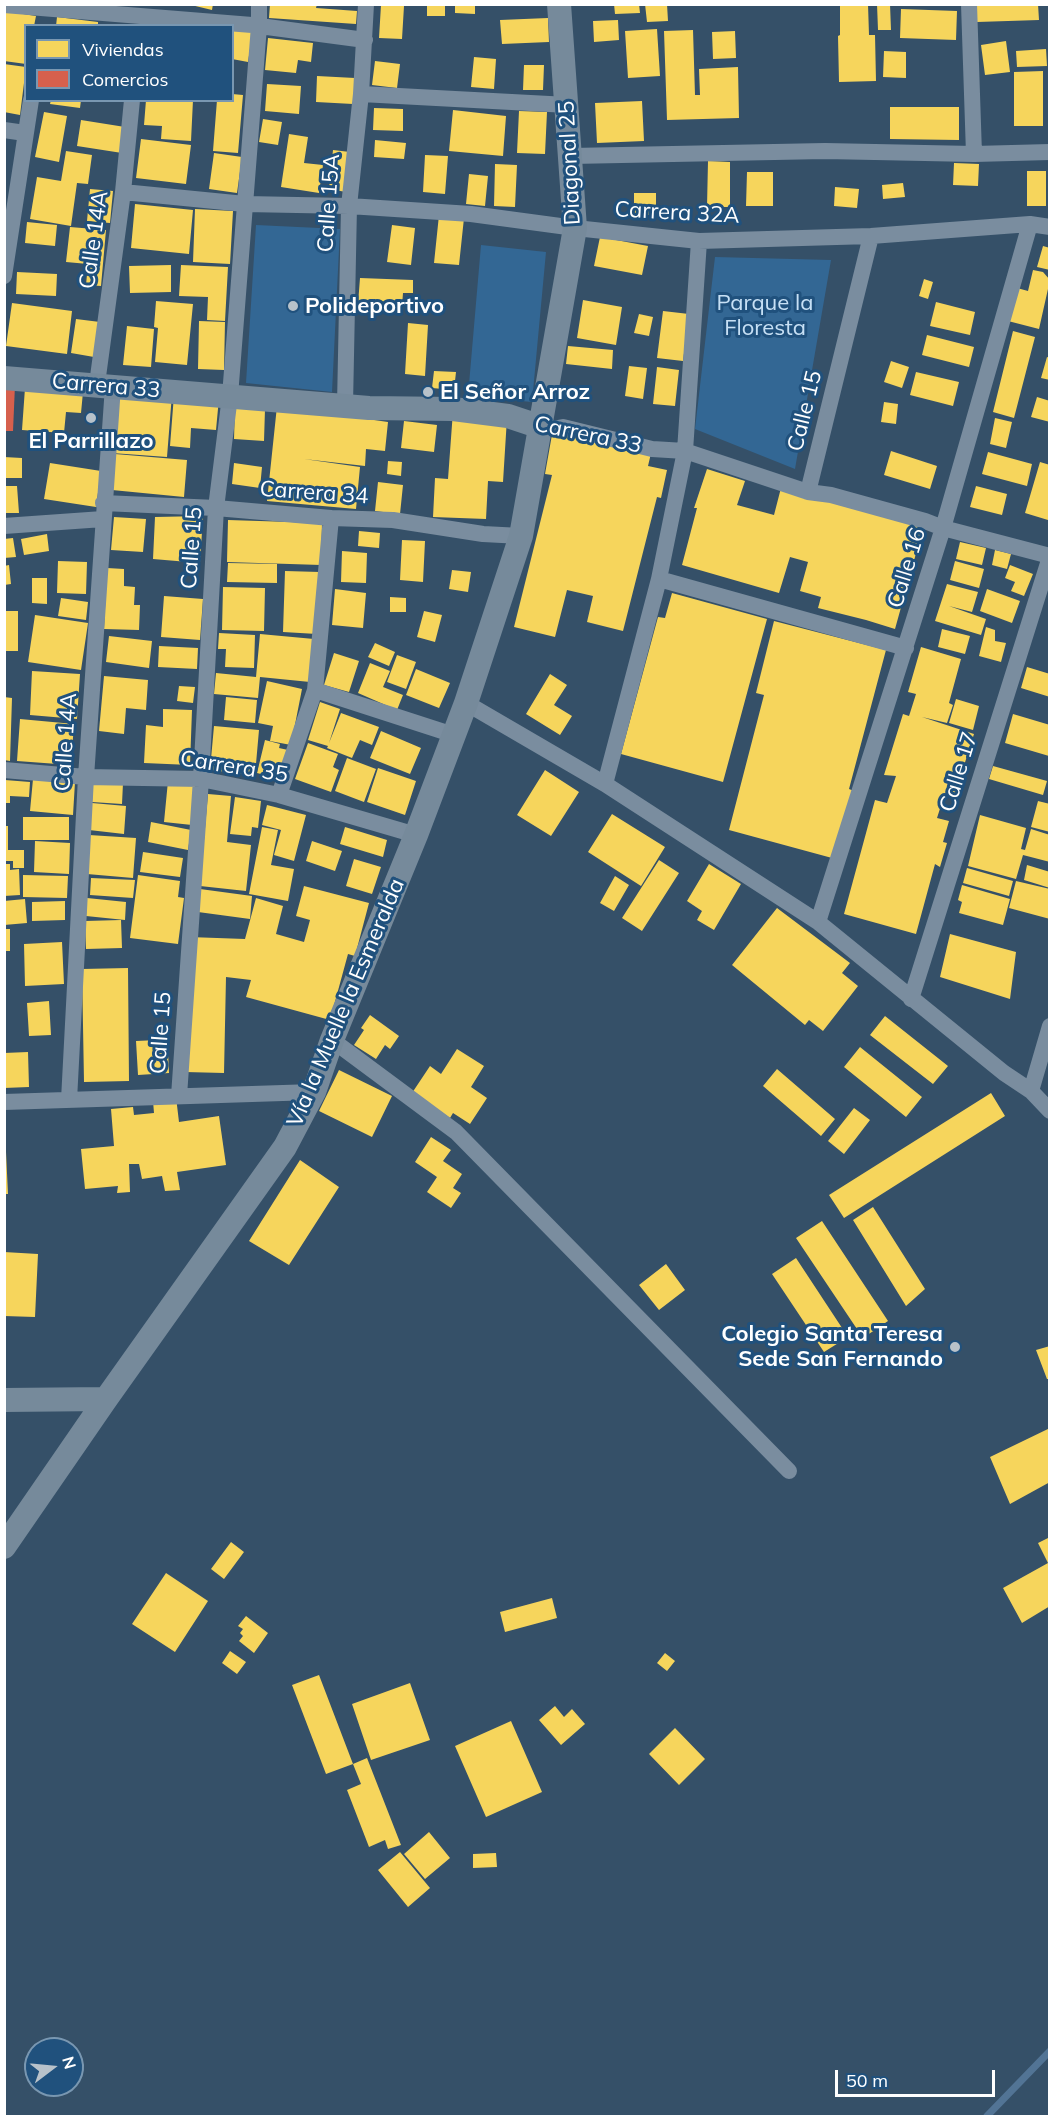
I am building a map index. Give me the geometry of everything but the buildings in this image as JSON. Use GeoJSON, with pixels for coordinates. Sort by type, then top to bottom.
{"type":"FeatureCollection","features":[{"type":"Feature","properties":{"kind":"street","name":"Calle 15"},"geometry":{"type":"LineString","coordinates":[[179,1096],[201,779],[216,508],[230,396],[259,4]]}},
{"type":"Feature","properties":{"kind":"street","name":"Calle 15A"},"geometry":{"type":"LineString","coordinates":[[345,405],[349,206],[361,94],[366,4]]}},
{"type":"Feature","properties":{"kind":"street","name":"Diagonal 25"},"geometry":{"type":"LineString","coordinates":[[542,427],[575,228],[559,4]]}},
{"type":"Feature","properties":{"kind":"street"},"geometry":{"type":"LineString","coordinates":[[969,4],[974,154]]}},
{"type":"Feature","properties":{"kind":"street"},"geometry":{"type":"LineString","coordinates":[[4,5],[48,13],[140,21],[211,24]]}},
{"type":"Feature","properties":{"kind":"street"},"geometry":{"type":"LineString","coordinates":[[234,25],[259,26],[364,40]]}},
{"type":"Feature","properties":{"kind":"street"},"geometry":{"type":"LineString","coordinates":[[361,94],[568,105]]}},
{"type":"Feature","properties":{"kind":"street"},"geometry":{"type":"LineString","coordinates":[[4,276],[31,102]]}},
{"type":"Feature","properties":{"kind":"street","name":"Calle 14A"},"geometry":{"type":"LineString","coordinates":[[69,1100],[103,511],[105,385],[132,102]]}},
{"type":"Feature","properties":{"kind":"street"},"geometry":{"type":"LineString","coordinates":[[4,130],[25,133]]}},
{"type":"Feature","properties":{"kind":"street"},"geometry":{"type":"LineString","coordinates":[[571,156],[825,151],[974,154],[1050,152]]}},
{"type":"Feature","properties":{"kind":"street","name":"Carrera 32A"},"geometry":{"type":"LineString","coordinates":[[123,192],[244,204],[349,206],[471,214],[699,241],[871,236],[1030,224],[1050,227]]}},
{"type":"Feature","properties":{"kind":"street","name":"Calle 16"},"geometry":{"type":"LineString","coordinates":[[818,922],[943,528],[1030,224]]}},
{"type":"Feature","properties":{"kind":"street","name":"Calle 15"},"geometry":{"type":"LineString","coordinates":[[808,492],[871,236]]}},
{"type":"Feature","properties":{"kind":"street"},"geometry":{"type":"LineString","coordinates":[[605,784],[659,579],[685,451],[699,241]]}},
{"type":"Feature","properties":{"kind":"street","name":"Carrera 33"},"geometry":{"type":"LineString","coordinates":[[4,378],[369,408],[453,409],[508,416],[542,427],[553,429],[563,427],[652,449],[685,451],[808,492],[831,495],[1050,557]]}},
{"type":"Feature","properties":{"kind":"street","name":"Vía la Muelle la Esmeralda"},"geometry":{"type":"LineString","coordinates":[[4,1547],[106,1399],[285,1148],[314,1092],[332,1040],[416,835],[466,703],[520,536],[542,427]]}},
{"type":"Feature","properties":{"kind":"street","name":"Carrera 34"},"geometry":{"type":"LineString","coordinates":[[4,526],[103,511],[216,508],[331,518],[393,520],[483,534],[520,536]]}},
{"type":"Feature","properties":{"kind":"street"},"geometry":{"type":"LineString","coordinates":[[279,795],[315,690],[331,518]]}},
{"type":"Feature","properties":{"kind":"street","name":"Calle 17"},"geometry":{"type":"LineString","coordinates":[[911,999],[1050,557]]}},
{"type":"Feature","properties":{"kind":"street"},"geometry":{"type":"LineString","coordinates":[[659,579],[906,648]]}},
{"type":"Feature","properties":{"kind":"street"},"geometry":{"type":"LineString","coordinates":[[315,690],[454,735]]}},
{"type":"Feature","properties":{"kind":"street"},"geometry":{"type":"LineString","coordinates":[[466,703],[605,784],[818,922],[1004,1073],[1031,1091],[1050,1110]]}},
{"type":"Feature","properties":{"kind":"street","name":"Carrera 35"},"geometry":{"type":"LineString","coordinates":[[4,770],[86,777],[201,779],[279,795],[416,835]]}},
{"type":"Feature","properties":{"kind":"street"},"geometry":{"type":"LineString","coordinates":[[1031,1091],[1050,1026]]}},
{"type":"Feature","properties":{"kind":"street"},"geometry":{"type":"LineString","coordinates":[[332,1040],[456,1132],[789,1471]]}},
{"type":"Feature","properties":{"kind":"street"},"geometry":{"type":"LineString","coordinates":[[4,1102],[314,1092]]}},
{"type":"Feature","properties":{"kind":"street"},"geometry":{"type":"LineString","coordinates":[[4,1400],[106,1399]]}},
{"type":"Feature","properties":{"kind":"green space","name":"Polideportivo"},"geometry":{"type":"Polygon","coordinates":[[[256,225],[340,229],[332,392],[246,383],[256,225]]]}},
{"type":"Feature","properties":{"kind":"green space"},"geometry":{"type":"Polygon","coordinates":[[[481,245],[546,252],[532,402],[468,396],[481,245]]]}},
{"type":"Feature","properties":{"kind":"green space","name":"Parque la Floresta"},"geometry":{"type":"Polygon","coordinates":[[[715,257],[831,260],[795,469],[695,429],[715,257]]]}},
{"type":"Feature","properties":{"kind":"waterway"},"geometry":{"type":"LineString","coordinates":[[987,2116],[1050,2051]]}},
{"type":"Feature","properties":{"kind":"place","name":"Polideportivo"},"geometry":{"type":"Point","coordinates":[293,306]}},
{"type":"Feature","properties":{"kind":"place","name":"El Señor Arroz"},"geometry":{"type":"Point","coordinates":[428,392]}},
{"type":"Feature","properties":{"kind":"place","name":"El Parrillazo"},"geometry":{"type":"Point","coordinates":[91,418]}},
{"type":"Feature","properties":{"kind":"place","name":"Colegio Santa Teresa Sede San Fernando"},"geometry":{"type":"Point","coordinates":[955,1347]}}]}
